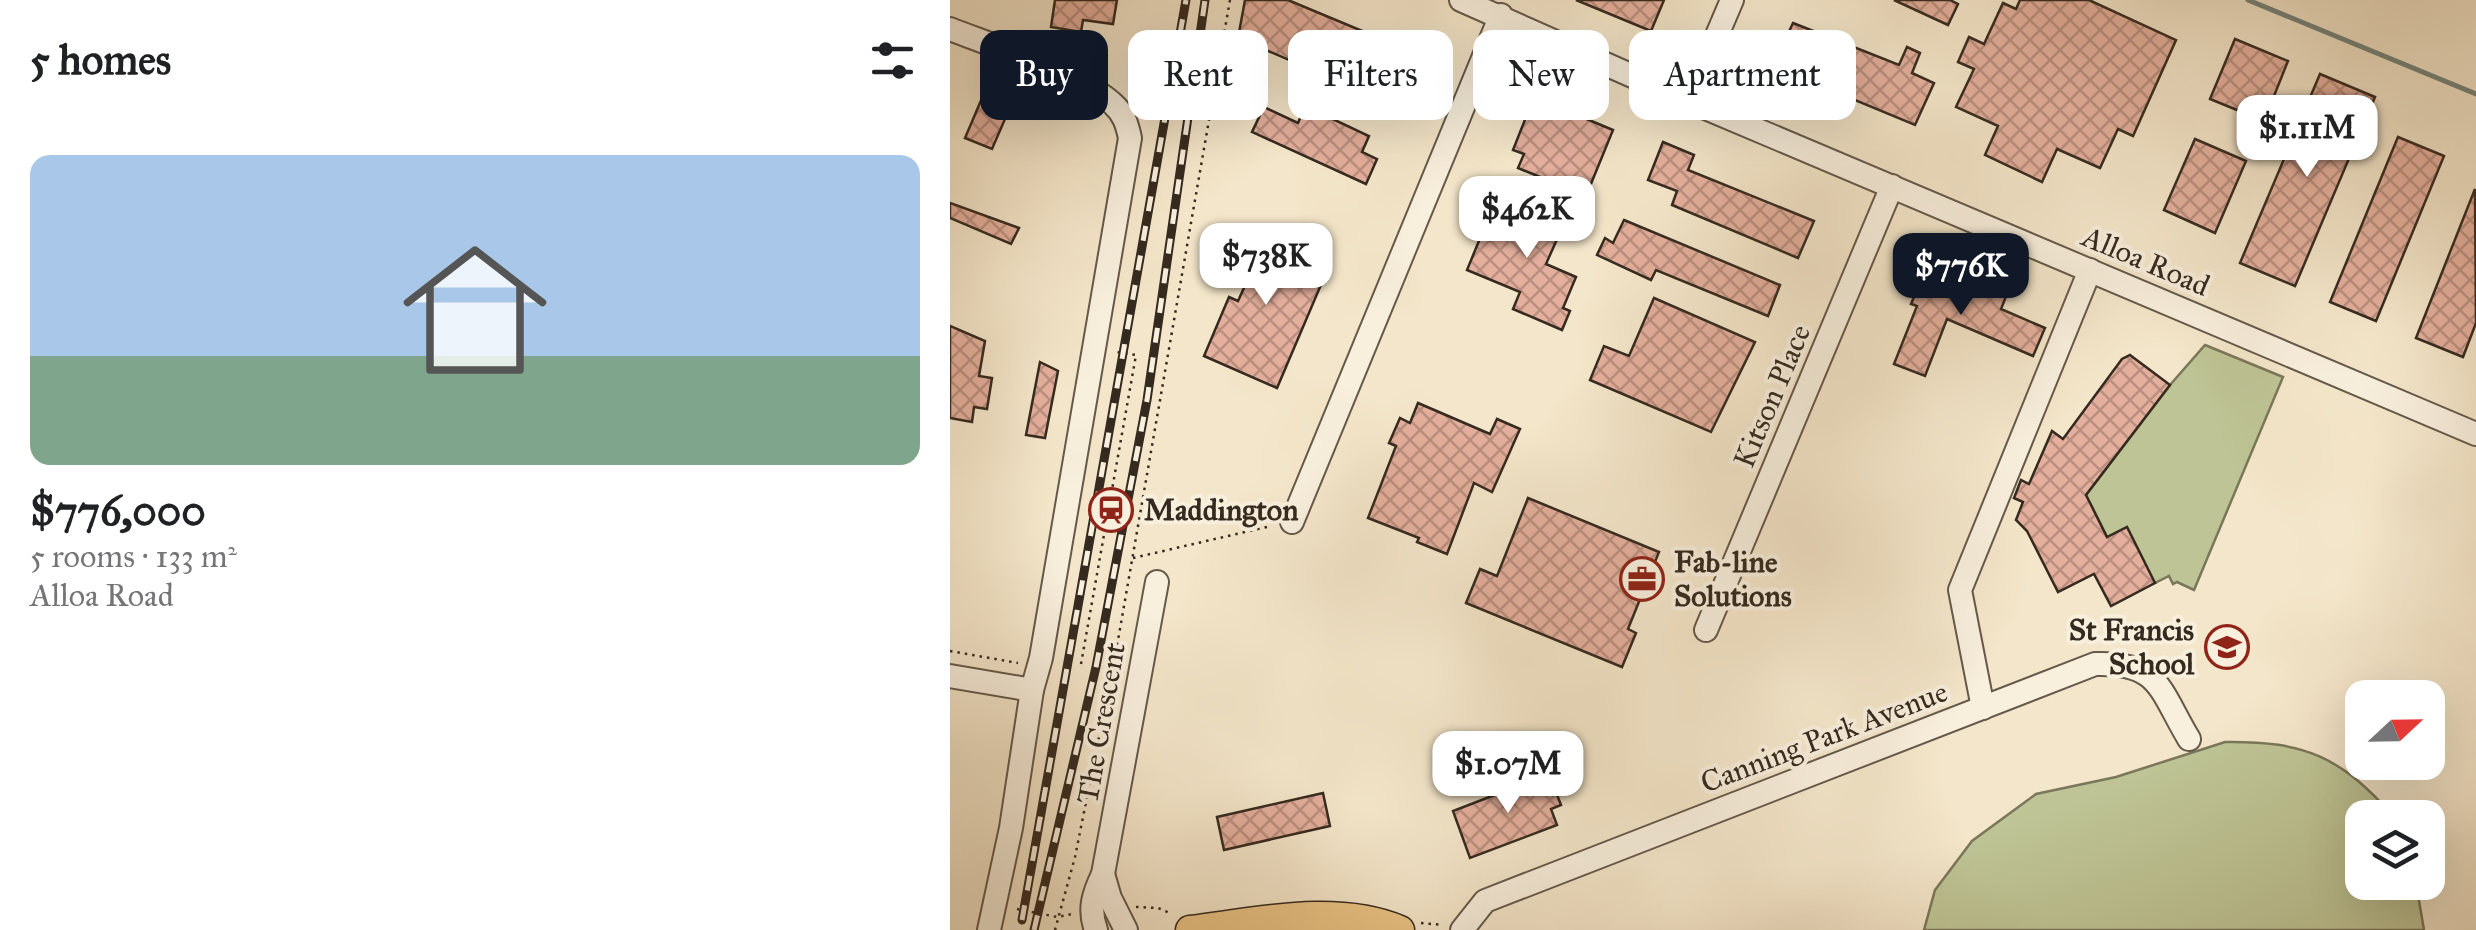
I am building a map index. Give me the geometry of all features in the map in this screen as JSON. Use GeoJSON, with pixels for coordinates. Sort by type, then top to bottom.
{"type":"FeatureCollection","features":[{"type":"Feature","properties":{"kind":"main road"},"geometry":{"type":"LineString","coordinates":[[1190,930],[1330,917],[1370,921],[1400,930]]}},
{"type":"Feature","properties":{"kind":"street","name":"Alloa Road"},"geometry":{"type":"LineString","coordinates":[[1461,0],[1629,73]]}},
{"type":"Feature","properties":{"kind":"street"},"geometry":{"type":"LineString","coordinates":[[1720,30],[1732,0]]}},
{"type":"Feature","properties":{"kind":"street"},"geometry":{"type":"LineString","coordinates":[[1292,522],[1501,15]]}},
{"type":"Feature","properties":{"kind":"street"},"geometry":{"type":"LineString","coordinates":[[950,29],[1078,82],[1116,106],[1126,120],[1130,138],[1011,828],[989,930]]}},
{"type":"Feature","properties":{"kind":"street","name":"Alloa Road"},"geometry":{"type":"LineString","coordinates":[[1735,120],[2476,434]]}},
{"type":"Feature","properties":{"kind":"street","name":"Kitson Place"},"geometry":{"type":"LineString","coordinates":[[1706,630],[1892,186]]}},
{"type":"Feature","properties":{"kind":"street"},"geometry":{"type":"LineString","coordinates":[[1983,708],[1960,590],[2090,270]]}},
{"type":"Feature","properties":{"kind":"street","name":"The Crescent"},"geometry":{"type":"LineString","coordinates":[[1096,930],[1093,894],[1104,874],[1157,582]]}},
{"type":"Feature","properties":{"kind":"street","name":"Canning Park Avenue"},"geometry":{"type":"LineString","coordinates":[[1462,930],[1485,902],[2095,664],[2126,663],[2151,675],[2189,740]]}},
{"type":"Feature","properties":{"kind":"street"},"geometry":{"type":"LineString","coordinates":[[950,676],[1032,690]]}},
{"type":"Feature","properties":{"kind":"street"},"geometry":{"type":"LineString","coordinates":[[1104,874],[1110,898],[1126,930]]}},
{"type":"Feature","properties":{"kind":"path"},"geometry":{"type":"LineString","coordinates":[[1056,930],[1108,692],[1117,670],[1117,646],[1230,0]]}},
{"type":"Feature","properties":{"kind":"path"},"geometry":{"type":"LineString","coordinates":[[1081,664],[1136,356],[1106,350]]}},
{"type":"Feature","properties":{"kind":"path"},"geometry":{"type":"LineString","coordinates":[[1132,558],[1292,522]]}},
{"type":"Feature","properties":{"kind":"path"},"geometry":{"type":"LineString","coordinates":[[950,651],[1024,664]]}},
{"type":"Feature","properties":{"kind":"path"},"geometry":{"type":"LineString","coordinates":[[1013,908],[1058,918]]}},
{"type":"Feature","properties":{"kind":"green space"},"geometry":{"type":"Polygon","coordinates":[[[2205,345],[2283,377],[2194,590],[2177,582],[2173,584],[2169,576],[2155,583],[2107,537],[2086,495],[2205,345]]]}},
{"type":"Feature","properties":{"kind":"green space"},"geometry":{"type":"Polygon","coordinates":[[[2225,742],[2278,745],[2320,757],[2345,771],[2345,780],[2357,780],[2378,800],[2345,800],[2345,900],[2419,900],[2424,930],[1924,930],[1935,890],[1972,841],[2036,794],[2116,777],[2225,742]]]}},
{"type":"Feature","properties":{"kind":"building"},"geometry":{"type":"Polygon","coordinates":[[[1055,0],[1117,0],[1113,24],[1083,20],[1081,30],[1051,27],[1055,0]]]}},
{"type":"Feature","properties":{"kind":"building"},"geometry":{"type":"Polygon","coordinates":[[[1245,0],[1288,0],[1360,30],[1288,30],[1288,59],[1268,51],[1268,30],[1239,30],[1245,0]]]}},
{"type":"Feature","properties":{"kind":"building"},"geometry":{"type":"Polygon","coordinates":[[[1576,0],[1664,0],[1649,30],[1576,0]]]}},
{"type":"Feature","properties":{"kind":"building"},"geometry":{"type":"Polygon","coordinates":[[[1894,0],[1950,0],[1958,4],[1948,25],[1894,0]]]}},
{"type":"Feature","properties":{"kind":"building"},"geometry":{"type":"Polygon","coordinates":[[[2020,0],[2089,0],[2176,40],[2133,136],[2118,129],[2100,168],[2057,149],[2042,182],[1985,155],[1998,126],[1956,107],[1974,69],[1958,62],[1969,37],[1984,44],[2003,3],[2016,9],[2020,0]]]}},
{"type":"Feature","properties":{"kind":"building"},"geometry":{"type":"Polygon","coordinates":[[[1793,23],[1811,30],[1790,30],[1793,23]]]}},
{"type":"Feature","properties":{"kind":"building"},"geometry":{"type":"Polygon","coordinates":[[[2235,39],[2288,61],[2264,121],[2210,99],[2235,39]]]}},
{"type":"Feature","properties":{"kind":"building"},"geometry":{"type":"Polygon","coordinates":[[[1907,47],[1920,53],[1912,73],[1934,83],[1915,125],[1856,100],[1856,48],[1899,65],[1907,47]]]}},
{"type":"Feature","properties":{"kind":"building"},"geometry":{"type":"Polygon","coordinates":[[[2320,74],[2375,97],[2295,286],[2240,263],[2320,74]]]}},
{"type":"Feature","properties":{"kind":"building"},"geometry":{"type":"Polygon","coordinates":[[[980,103],[980,120],[1005,120],[992,149],[965,138],[980,103]]]}},
{"type":"Feature","properties":{"kind":"building"},"geometry":{"type":"Polygon","coordinates":[[[1268,109],[1298,123],[1335,120],[1369,136],[1362,152],[1377,159],[1366,184],[1252,132],[1258,120],[1268,120],[1268,109]]]}},
{"type":"Feature","properties":{"kind":"building"},"geometry":{"type":"Polygon","coordinates":[[[1525,120],[1589,120],[1613,130],[1586,196],[1518,168],[1524,154],[1513,150],[1525,120]]]}},
{"type":"Feature","properties":{"kind":"building"},"geometry":{"type":"Polygon","coordinates":[[[2398,137],[2444,156],[2376,321],[2330,302],[2398,137]]]}},
{"type":"Feature","properties":{"kind":"building"},"geometry":{"type":"Polygon","coordinates":[[[2195,139],[2246,161],[2215,233],[2164,210],[2195,139]]]}},
{"type":"Feature","properties":{"kind":"building"},"geometry":{"type":"Polygon","coordinates":[[[1663,142],[1694,155],[1688,170],[1814,221],[1798,258],[1672,205],[1677,191],[1648,180],[1663,142]]]}},
{"type":"Feature","properties":{"kind":"building"},"geometry":{"type":"Polygon","coordinates":[[[2475,189],[2476,323],[2463,357],[2416,338],[2475,189]]]}},
{"type":"Feature","properties":{"kind":"building"},"geometry":{"type":"Polygon","coordinates":[[[1510,194],[1566,219],[1546,264],[1576,277],[1563,308],[1570,311],[1562,330],[1513,309],[1520,292],[1467,270],[1481,236],[1490,240],[1510,194]]]}},
{"type":"Feature","properties":{"kind":"building"},"geometry":{"type":"Polygon","coordinates":[[[950,203],[1019,228],[1011,244],[950,218],[950,203]]]}},
{"type":"Feature","properties":{"kind":"building"},"geometry":{"type":"Polygon","coordinates":[[[1624,220],[1780,285],[1768,316],[1656,270],[1651,280],[1597,255],[1605,238],[1613,243],[1624,220]]]}},
{"type":"Feature","properties":{"kind":"building"},"geometry":{"type":"Polygon","coordinates":[[[1238,225],[1329,266],[1277,388],[1204,356],[1229,297],[1238,301],[1253,268],[1224,256],[1238,225]]]}},
{"type":"Feature","properties":{"kind":"building"},"geometry":{"type":"Polygon","coordinates":[[[1936,264],[2007,294],[2001,309],[2045,328],[2033,356],[1947,319],[1925,376],[1894,364],[1917,306],[1911,304],[1923,276],[1930,279],[1936,264]]]}},
{"type":"Feature","properties":{"kind":"building"},"geometry":{"type":"Polygon","coordinates":[[[1654,298],[1755,342],[1711,432],[1590,380],[1604,346],[1629,356],[1654,298]]]}},
{"type":"Feature","properties":{"kind":"building"},"geometry":{"type":"Polygon","coordinates":[[[950,326],[985,341],[979,376],[992,378],[987,409],[974,407],[972,422],[950,418],[950,326]]]}},
{"type":"Feature","properties":{"kind":"building"},"geometry":{"type":"Polygon","coordinates":[[[2130,355],[2170,385],[2086,495],[2107,537],[2127,527],[2155,583],[2111,606],[2094,574],[2058,592],[2027,531],[2016,520],[2023,502],[2014,498],[2021,480],[2029,484],[2052,431],[2063,439],[2122,359],[2130,355]]]}},
{"type":"Feature","properties":{"kind":"building"},"geometry":{"type":"Polygon","coordinates":[[[1040,362],[1058,371],[1045,438],[1026,435],[1040,362]]]}},
{"type":"Feature","properties":{"kind":"building"},"geometry":{"type":"Polygon","coordinates":[[[1418,403],[1490,434],[1497,419],[1520,429],[1492,492],[1474,483],[1447,554],[1368,518],[1396,446],[1389,443],[1400,418],[1410,423],[1418,403]]]}},
{"type":"Feature","properties":{"kind":"building"},"geometry":{"type":"Polygon","coordinates":[[[1528,498],[1659,552],[1628,629],[1636,633],[1622,667],[1466,603],[1480,569],[1497,576],[1528,498]]]}},
{"type":"Feature","properties":{"kind":"building"},"geometry":{"type":"Polygon","coordinates":[[[1549,774],[1561,805],[1551,809],[1557,825],[1470,858],[1453,811],[1549,774]]]}},
{"type":"Feature","properties":{"kind":"building"},"geometry":{"type":"Polygon","coordinates":[[[1323,793],[1330,826],[1224,850],[1217,817],[1323,793]]]}},
{"type":"Feature","properties":{"kind":"waterway"},"geometry":{"type":"LineString","coordinates":[[2248,0],[2476,94]]}},
{"type":"Feature","properties":{"kind":"railway"},"geometry":{"type":"LineString","coordinates":[[1022,920],[1186,0]]}},
{"type":"Feature","properties":{"kind":"railway"},"geometry":{"type":"LineString","coordinates":[[1034,930],[1096,667],[1147,400],[1205,0]]}},
{"type":"Feature","properties":{"kind":"place","name":"Maddington"},"geometry":{"type":"Point","coordinates":[1111,510]}},
{"type":"Feature","properties":{"kind":"place","name":"Fab-line Solutions"},"geometry":{"type":"Point","coordinates":[1642,579]}},
{"type":"Feature","properties":{"kind":"place","name":"St Francis School"},"geometry":{"type":"Point","coordinates":[2227,647]}}]}
